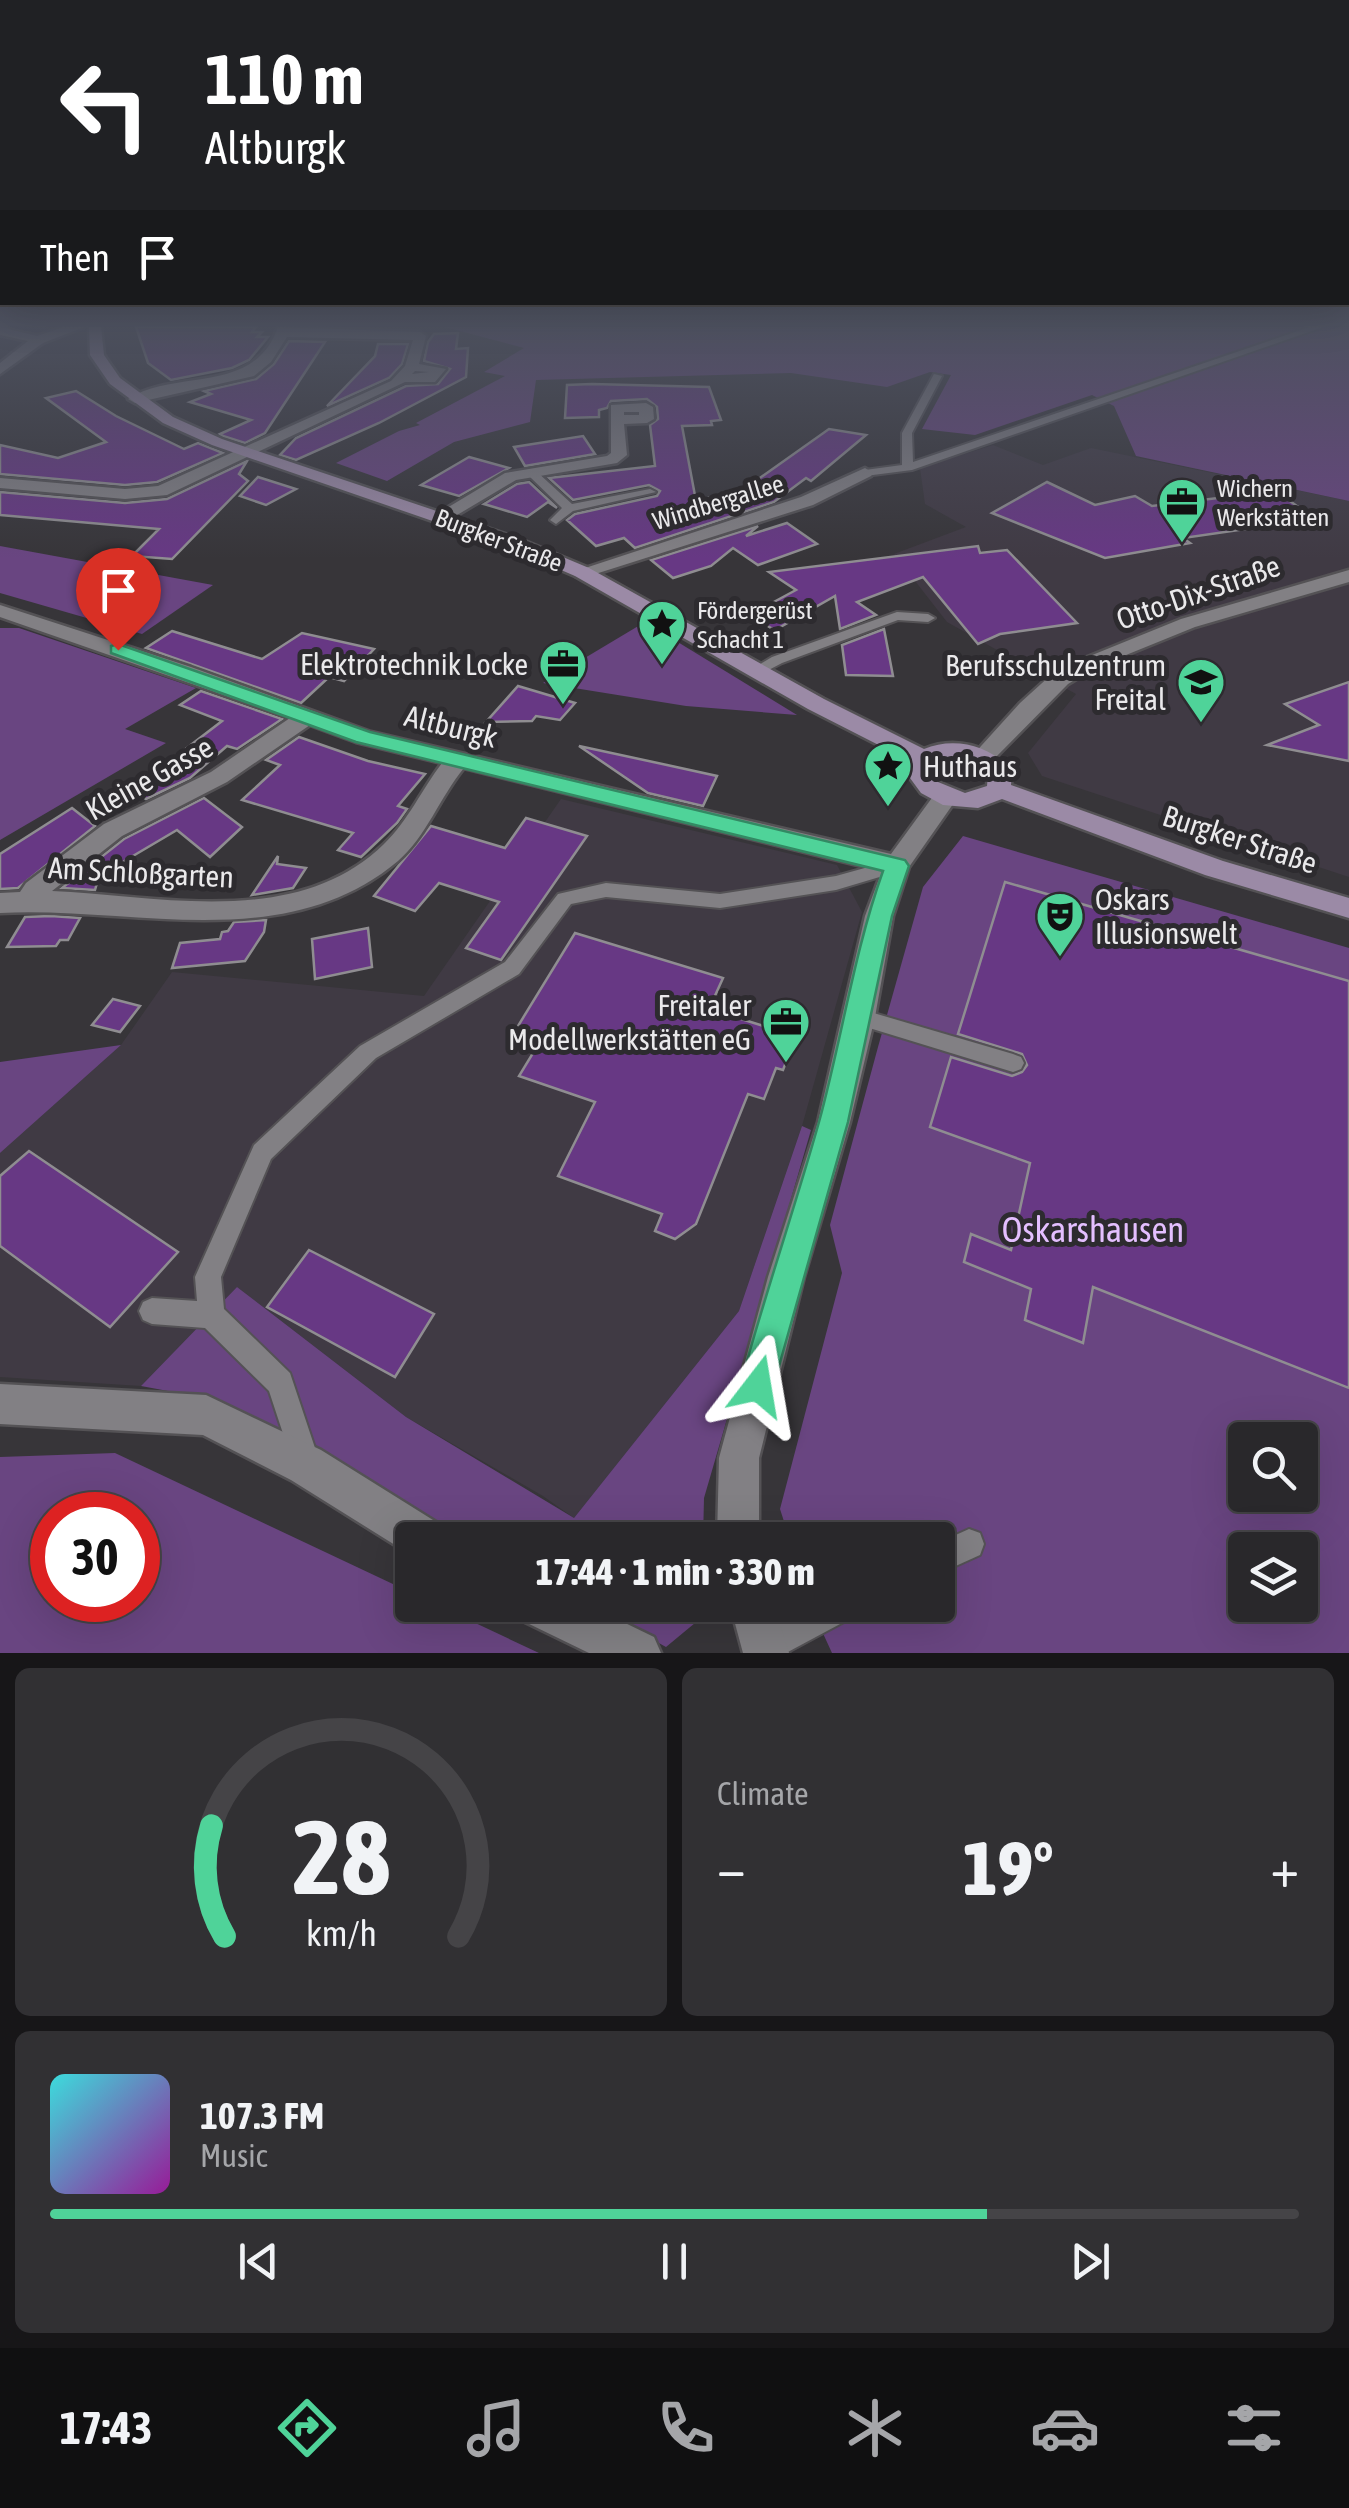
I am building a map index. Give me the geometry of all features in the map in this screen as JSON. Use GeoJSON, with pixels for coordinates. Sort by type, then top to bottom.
{"type":"FeatureCollection","features":[{"type":"Feature","properties":{"kind":"main road","name":"Burgker Straße"},"geometry":{"type":"LineString","coordinates":[[144,404],[192,432],[441,517],[582,572],[756,671],[923,758]]}},
{"type":"Feature","properties":{"kind":"main road"},"geometry":{"type":"LineString","coordinates":[[958,748],[984,756],[1000,772],[999,788],[984,799],[946,797],[924,783],[919,766],[923,758],[958,748]]}},
{"type":"Feature","properties":{"kind":"main road","name":"Burgker Straße"},"geometry":{"type":"LineString","coordinates":[[999,788],[1214,868],[1349,908]]}},
{"type":"Feature","properties":{"kind":"street"},"geometry":{"type":"LineString","coordinates":[[0,483],[161,492],[353,404]]}},
{"type":"Feature","properties":{"kind":"street"},"geometry":{"type":"LineString","coordinates":[[441,517],[511,476],[610,460],[618,455],[616,406]]}},
{"type":"Feature","properties":{"kind":"street","name":"Windbergallee"},"geometry":{"type":"LineString","coordinates":[[582,572],[807,501],[866,473]]}},
{"type":"Feature","properties":{"kind":"street","name":"Otto-Dix-Straße"},"geometry":{"type":"LineString","coordinates":[[984,756],[1028,708],[1086,664],[1188,623],[1349,576]]}},
{"type":"Feature","properties":{"kind":"street","name":"Altburgk"},"geometry":{"type":"LineString","coordinates":[[4,615],[184,671],[306,718],[457,762],[897,866]]}},
{"type":"Feature","properties":{"kind":"street","name":"Kleine Gasse"},"geometry":{"type":"LineString","coordinates":[[29,900],[35,890],[114,830],[219,778],[306,718]]}},
{"type":"Feature","properties":{"kind":"street","name":"Am Schloßgarten"},"geometry":{"type":"LineString","coordinates":[[0,903],[29,900],[174,911],[249,910],[303,902],[347,886],[386,857],[407,836],[457,762]]}},
{"type":"Feature","properties":{"kind":"street"},"geometry":{"type":"LineString","coordinates":[[738,1522],[739,1458],[786,1277],[834,1122],[879,916],[897,866],[946,797]]}},
{"type":"Feature","properties":{"kind":"street"},"geometry":{"type":"LineString","coordinates":[[0,1404],[206,1415],[306,1465],[397,1522]]}},
{"type":"Feature","properties":{"kind":"street"},"geometry":{"type":"LineString","coordinates":[[573,1622],[638,1653]]}},
{"type":"Feature","properties":{"kind":"lane"},"geometry":{"type":"LineString","coordinates":[[908,468],[907,433],[922,404]]}},
{"type":"Feature","properties":{"kind":"lane"},"geometry":{"type":"LineString","coordinates":[[866,473],[908,468],[1094,404]]}},
{"type":"Feature","properties":{"kind":"lane"},"geometry":{"type":"LineString","coordinates":[[532,473],[569,508]]}},
{"type":"Feature","properties":{"kind":"lane"},"geometry":{"type":"LineString","coordinates":[[556,520],[569,508],[650,492]]}},
{"type":"Feature","properties":{"kind":"lane"},"geometry":{"type":"LineString","coordinates":[[756,671],[897,616],[928,618]]}},
{"type":"Feature","properties":{"kind":"lane"},"geometry":{"type":"LineString","coordinates":[[211,1315],[208,1277],[262,1152],[368,1052],[512,968],[565,899],[606,890],[720,901],[836,882],[897,866]]}},
{"type":"Feature","properties":{"kind":"lane"},"geometry":{"type":"LineString","coordinates":[[860,1016],[1014,1063]]}},
{"type":"Feature","properties":{"kind":"lane"},"geometry":{"type":"LineString","coordinates":[[152,1311],[211,1315],[280,1382],[306,1465]]}},
{"type":"Feature","properties":{"kind":"lane"},"geometry":{"type":"LineString","coordinates":[[955,1550],[968,1544]]}},
{"type":"Feature","properties":{"kind":"lane"},"geometry":{"type":"LineString","coordinates":[[757,1640],[802,1622]]}},
{"type":"Feature","properties":{"kind":"shaded area"},"geometry":{"type":"Polygon","coordinates":[[[993,445],[1043,465],[1091,448],[1349,501],[1349,877],[1042,776],[1028,753],[1076,694],[947,622],[894,554],[966,527],[925,504],[920,468],[993,445]]]}},
{"type":"Feature","properties":{"kind":"shaded area"},"geometry":{"type":"Polygon","coordinates":[[[561,799],[837,865],[862,912],[802,1126],[739,1311],[574,1518],[406,1417],[237,1287],[141,1386],[0,1377],[0,1153],[121,1045],[172,972],[424,996],[561,799]]]}},
{"type":"Feature","properties":{"kind":"green space"},"geometry":{"type":"Polygon","coordinates":[[[452,404],[533,404],[530,422],[454,442],[387,481],[336,463],[399,431],[420,425],[416,423],[452,404]]]}},
{"type":"Feature","properties":{"kind":"green space"},"geometry":{"type":"Polygon","coordinates":[[[935,404],[1065,404],[975,435],[922,429],[935,404]]]}},
{"type":"Feature","properties":{"kind":"green space"},"geometry":{"type":"Polygon","coordinates":[[[1110,404],[1349,404],[1349,501],[1136,456],[1110,404]]]}},
{"type":"Feature","properties":{"kind":"green space"},"geometry":{"type":"Polygon","coordinates":[[[0,546],[213,585],[142,634],[0,593],[0,546]]]}},
{"type":"Feature","properties":{"kind":"green space"},"geometry":{"type":"Polygon","coordinates":[[[645,622],[797,715],[686,706],[543,683],[645,622]]]}},
{"type":"Feature","properties":{"kind":"green space"},"geometry":{"type":"Polygon","coordinates":[[[0,628],[19,628],[196,688],[125,729],[166,743],[0,840],[0,628]]]}},
{"type":"Feature","properties":{"kind":"green space","name":"Oskarshausen"},"geometry":{"type":"Polygon","coordinates":[[[963,836],[1349,948],[1349,1653],[832,1653],[818,1622],[955,1622],[955,1522],[784,1522],[780,1509],[842,1273],[830,1225],[923,887],[963,836]]]}},
{"type":"Feature","properties":{"kind":"green space"},"geometry":{"type":"Polygon","coordinates":[[[121,1045],[0,1153],[0,1062],[121,1045]]]}},
{"type":"Feature","properties":{"kind":"green space"},"geometry":{"type":"Polygon","coordinates":[[[802,1126],[811,1130],[704,1498],[703,1522],[438,1522],[211,1399],[141,1386],[237,1287],[406,1417],[574,1518],[739,1311],[802,1126]]]}},
{"type":"Feature","properties":{"kind":"green space"},"geometry":{"type":"Polygon","coordinates":[[[115,1453],[395,1585],[395,1622],[473,1622],[539,1653],[0,1653],[0,1457],[115,1453]]]}},
{"type":"Feature","properties":{"kind":"green space"},"geometry":{"type":"Polygon","coordinates":[[[621,1622],[696,1622],[666,1647],[621,1622]]]}},
{"type":"Feature","properties":{"kind":"building"},"geometry":{"type":"Polygon","coordinates":[[[54,404],[97,404],[184,449],[198,443],[223,453],[157,482],[125,485],[0,474],[0,445],[58,458],[106,442],[54,404]]]}},
{"type":"Feature","properties":{"kind":"building"},"geometry":{"type":"Polygon","coordinates":[[[197,404],[284,404],[265,433],[245,443],[220,434],[251,420],[197,404]]]}},
{"type":"Feature","properties":{"kind":"building"},"geometry":{"type":"Polygon","coordinates":[[[368,404],[415,404],[296,460],[280,455],[296,438],[368,404]]]}},
{"type":"Feature","properties":{"kind":"building"},"geometry":{"type":"Polygon","coordinates":[[[566,404],[609,404],[599,410],[599,417],[565,418],[566,404]]]}},
{"type":"Feature","properties":{"kind":"building"},"geometry":{"type":"Polygon","coordinates":[[[653,404],[715,404],[721,420],[711,421],[712,425],[682,426],[696,501],[728,493],[733,497],[829,429],[866,435],[811,481],[806,478],[774,502],[635,548],[624,538],[596,546],[567,520],[575,514],[657,496],[660,491],[649,485],[573,500],[549,478],[655,466],[650,425],[658,419],[653,404]]]}},
{"type":"Feature","properties":{"kind":"building"},"geometry":{"type":"Polygon","coordinates":[[[583,436],[595,454],[525,466],[514,447],[583,436]]]}},
{"type":"Feature","properties":{"kind":"building"},"geometry":{"type":"Polygon","coordinates":[[[469,457],[509,468],[459,496],[421,485],[469,457]]]}},
{"type":"Feature","properties":{"kind":"building"},"geometry":{"type":"Polygon","coordinates":[[[247,461],[239,474],[248,481],[172,559],[132,556],[159,529],[0,515],[0,492],[125,503],[167,499],[247,461]]]}},
{"type":"Feature","properties":{"kind":"building"},"geometry":{"type":"Polygon","coordinates":[[[258,477],[296,489],[266,505],[240,496],[258,477]]]}},
{"type":"Feature","properties":{"kind":"building"},"geometry":{"type":"Polygon","coordinates":[[[529,482],[557,508],[548,502],[527,517],[484,504],[517,484],[529,482]]]}},
{"type":"Feature","properties":{"kind":"building"},"geometry":{"type":"Polygon","coordinates":[[[1047,482],[1095,505],[1135,496],[1152,506],[1276,491],[1315,519],[1183,538],[1190,543],[1105,558],[992,513],[1047,482]]]}},
{"type":"Feature","properties":{"kind":"building"},"geometry":{"type":"Polygon","coordinates":[[[787,523],[817,544],[758,565],[733,548],[711,566],[673,578],[651,560],[758,526],[746,536],[787,523]]]}},
{"type":"Feature","properties":{"kind":"building"},"geometry":{"type":"Polygon","coordinates":[[[978,546],[980,553],[1007,550],[1077,623],[1000,634],[978,644],[923,577],[857,602],[876,615],[840,629],[835,596],[775,630],[748,616],[796,590],[769,572],[978,546]]]}},
{"type":"Feature","properties":{"kind":"building"},"geometry":{"type":"Polygon","coordinates":[[[884,629],[893,676],[846,675],[842,645],[884,629]]]}},
{"type":"Feature","properties":{"kind":"building"},"geometry":{"type":"Polygon","coordinates":[[[172,631],[262,659],[302,633],[374,649],[344,681],[329,677],[301,703],[146,648],[172,631]]]}},
{"type":"Feature","properties":{"kind":"building"},"geometry":{"type":"Polygon","coordinates":[[[1349,682],[1349,761],[1267,745],[1319,725],[1285,704],[1349,682]]]}},
{"type":"Feature","properties":{"kind":"building"},"geometry":{"type":"Polygon","coordinates":[[[518,686],[575,703],[560,720],[536,716],[532,721],[486,722],[518,686]]]}},
{"type":"Feature","properties":{"kind":"building"},"geometry":{"type":"Polygon","coordinates":[[[201,691],[282,719],[237,749],[227,746],[190,778],[146,799],[132,790],[222,721],[180,705],[201,691]]]}},
{"type":"Feature","properties":{"kind":"building"},"geometry":{"type":"Polygon","coordinates":[[[299,737],[368,761],[425,774],[398,806],[407,809],[397,823],[361,857],[338,850],[353,833],[242,800],[280,765],[266,760],[299,737]]]}},
{"type":"Feature","properties":{"kind":"building"},"geometry":{"type":"Polygon","coordinates":[[[579,746],[717,776],[703,806],[648,793],[579,746]]]}},
{"type":"Feature","properties":{"kind":"building"},"geometry":{"type":"Polygon","coordinates":[[[204,798],[242,827],[210,857],[177,830],[99,876],[95,890],[62,888],[124,839],[204,798]]]}},
{"type":"Feature","properties":{"kind":"building"},"geometry":{"type":"Polygon","coordinates":[[[72,808],[95,826],[18,888],[0,889],[0,854],[72,808]]]}},
{"type":"Feature","properties":{"kind":"building"},"geometry":{"type":"Polygon","coordinates":[[[526,818],[587,836],[501,960],[466,948],[499,902],[439,883],[415,911],[374,896],[431,826],[505,848],[526,818]]]}},
{"type":"Feature","properties":{"kind":"building"},"geometry":{"type":"Polygon","coordinates":[[[278,856],[277,864],[306,868],[293,888],[252,895],[278,856]]]}},
{"type":"Feature","properties":{"kind":"building","name":"Oskarshausen"},"geometry":{"type":"Polygon","coordinates":[[[1005,882],[1349,981],[1349,1388],[1093,1287],[1083,1343],[1025,1320],[1031,1289],[964,1262],[971,1234],[1011,1250],[1030,1163],[930,1127],[951,1057],[1012,1076],[1027,1065],[1022,1054],[958,1034],[1005,882]]]}},
{"type":"Feature","properties":{"kind":"building"},"geometry":{"type":"Polygon","coordinates":[[[25,917],[80,918],[68,940],[60,940],[56,946],[7,947],[25,917]]]}},
{"type":"Feature","properties":{"kind":"building"},"geometry":{"type":"Polygon","coordinates":[[[266,920],[264,932],[245,961],[172,968],[180,943],[220,939],[234,922],[266,920]]]}},
{"type":"Feature","properties":{"kind":"building"},"geometry":{"type":"Polygon","coordinates":[[[368,928],[372,967],[315,979],[312,939],[368,928]]]}},
{"type":"Feature","properties":{"kind":"building"},"geometry":{"type":"Polygon","coordinates":[[[575,933],[723,978],[709,1009],[796,1036],[783,1070],[776,1068],[764,1099],[748,1094],[696,1224],[675,1239],[655,1231],[662,1214],[558,1176],[595,1102],[519,1076],[544,1035],[518,1026],[575,933]]]}},
{"type":"Feature","properties":{"kind":"building"},"geometry":{"type":"Polygon","coordinates":[[[113,999],[140,1006],[120,1032],[92,1025],[113,999]]]}},
{"type":"Feature","properties":{"kind":"building"},"geometry":{"type":"Polygon","coordinates":[[[29,1151],[178,1252],[110,1327],[0,1246],[0,1176],[29,1151]]]}},
{"type":"Feature","properties":{"kind":"building"},"geometry":{"type":"Polygon","coordinates":[[[309,1250],[434,1314],[395,1377],[267,1307],[309,1250]]]}},
{"type":"Feature","properties":{"kind":"place","name":"Wichern Werkstätten"},"geometry":{"type":"Point","coordinates":[1182,544]}},
{"type":"Feature","properties":{"kind":"place","name":"Fördergerüst Schacht 1"},"geometry":{"type":"Point","coordinates":[662,666]}},
{"type":"Feature","properties":{"kind":"place","name":"Elektrotechnik Locke"},"geometry":{"type":"Point","coordinates":[563,706]}},
{"type":"Feature","properties":{"kind":"place","name":"Berufsschulzentrum Freital"},"geometry":{"type":"Point","coordinates":[1201,724]}},
{"type":"Feature","properties":{"kind":"place","name":"Huthaus"},"geometry":{"type":"Point","coordinates":[888,808]}},
{"type":"Feature","properties":{"kind":"place","name":"Oskars Illusionswelt"},"geometry":{"type":"Point","coordinates":[1060,958]}},
{"type":"Feature","properties":{"kind":"place","name":"Freitaler Modellwerkstätten eG"},"geometry":{"type":"Point","coordinates":[786,1064]}},
{"type":"Feature","properties":{"kind":"route"},"geometry":{"type":"LineString","coordinates":[[118,650],[364,737],[535,782],[897,866],[879,916],[834,1122],[786,1277],[758,1386]]}}]}
